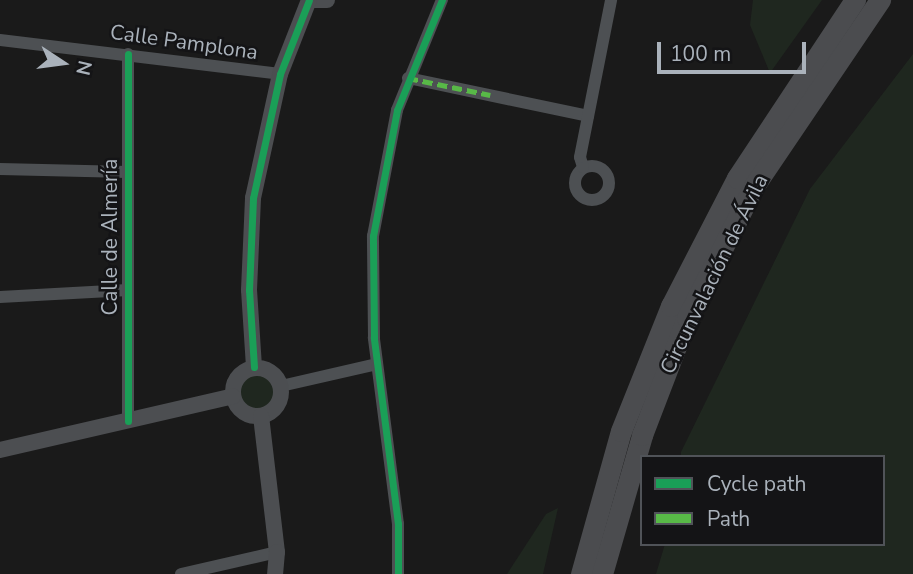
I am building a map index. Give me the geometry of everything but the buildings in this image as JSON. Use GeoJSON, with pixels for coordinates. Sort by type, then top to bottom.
{"type":"FeatureCollection","features":[{"type":"Feature","properties":{"kind":"highway","name":"Circunvalación de Ávila"},"geometry":{"type":"LineString","coordinates":[[581,574],[621,430],[671,306],[737,178],[855,0]]}},
{"type":"Feature","properties":{"kind":"highway","name":"Circunvalación de Ávila"},"geometry":{"type":"LineString","coordinates":[[602,574],[642,435],[693,307],[754,186],[880,0]]}},
{"type":"Feature","properties":{"kind":"street"},"geometry":{"type":"LineString","coordinates":[[254,368],[248,289],[252,209],[280,74],[310,0],[327,0]]}},
{"type":"Feature","properties":{"kind":"street"},"geometry":{"type":"LineString","coordinates":[[398,574],[398,524],[377,364],[371,276],[377,198],[408,78],[442,0]]}},
{"type":"Feature","properties":{"kind":"street"},"geometry":{"type":"LineString","coordinates":[[583,167],[580,157],[611,0]]}},
{"type":"Feature","properties":{"kind":"street","name":"Calle Pamplona"},"geometry":{"type":"LineString","coordinates":[[0,40],[280,74]]}},
{"type":"Feature","properties":{"kind":"street","name":"Calle de Almería"},"geometry":{"type":"LineString","coordinates":[[128,54],[128,421]]}},
{"type":"Feature","properties":{"kind":"street"},"geometry":{"type":"LineString","coordinates":[[408,78],[588,116]]}},
{"type":"Feature","properties":{"kind":"street"},"geometry":{"type":"LineString","coordinates":[[0,169],[128,172]]}},
{"type":"Feature","properties":{"kind":"street"},"geometry":{"type":"LineString","coordinates":[[0,297],[128,290]]}},
{"type":"Feature","properties":{"kind":"street"},"geometry":{"type":"LineString","coordinates":[[281,386],[377,364]]}},
{"type":"Feature","properties":{"kind":"street"},"geometry":{"type":"LineString","coordinates":[[254,368],[265,369],[281,386],[281,400],[261,416],[249,415],[233,396],[242,373],[254,368]]}},
{"type":"Feature","properties":{"kind":"street"},"geometry":{"type":"LineString","coordinates":[[0,450],[233,396]]}},
{"type":"Feature","properties":{"kind":"street"},"geometry":{"type":"LineString","coordinates":[[261,416],[277,552],[275,574]]}},
{"type":"Feature","properties":{"kind":"street"},"geometry":{"type":"LineString","coordinates":[[181,574],[277,552]]}},
{"type":"Feature","properties":{"kind":"shaded area"},"geometry":{"type":"Polygon","coordinates":[[[753,0],[822,0],[770,73],[750,25],[753,0]]]}},
{"type":"Feature","properties":{"kind":"shaded area"},"geometry":{"type":"Polygon","coordinates":[[[913,54],[913,574],[656,574],[664,546],[885,546],[885,455],[681,455],[810,189],[913,54]]]}},
{"type":"Feature","properties":{"kind":"shaded area"},"geometry":{"type":"Polygon","coordinates":[[[258,374],[271,379],[276,392],[271,405],[258,410],[245,405],[240,392],[245,379],[258,374]]]}},
{"type":"Feature","properties":{"kind":"shaded area"},"geometry":{"type":"Polygon","coordinates":[[[558,508],[543,574],[507,574],[546,514],[558,508]]]}},
{"type":"Feature","properties":{"kind":"marked path"},"geometry":{"type":"LineString","coordinates":[[408,78],[490,95]]}},
{"type":"Feature","properties":{"kind":"cycle path"},"geometry":{"type":"LineString","coordinates":[[254,367],[249,290],[253,198],[280,74],[309,0]]}},
{"type":"Feature","properties":{"kind":"cycle path"},"geometry":{"type":"LineString","coordinates":[[398,574],[398,524],[374,338],[373,236],[397,110],[442,0]]}},
{"type":"Feature","properties":{"kind":"cycle path"},"geometry":{"type":"LineString","coordinates":[[128,54],[128,421]]}}]}
